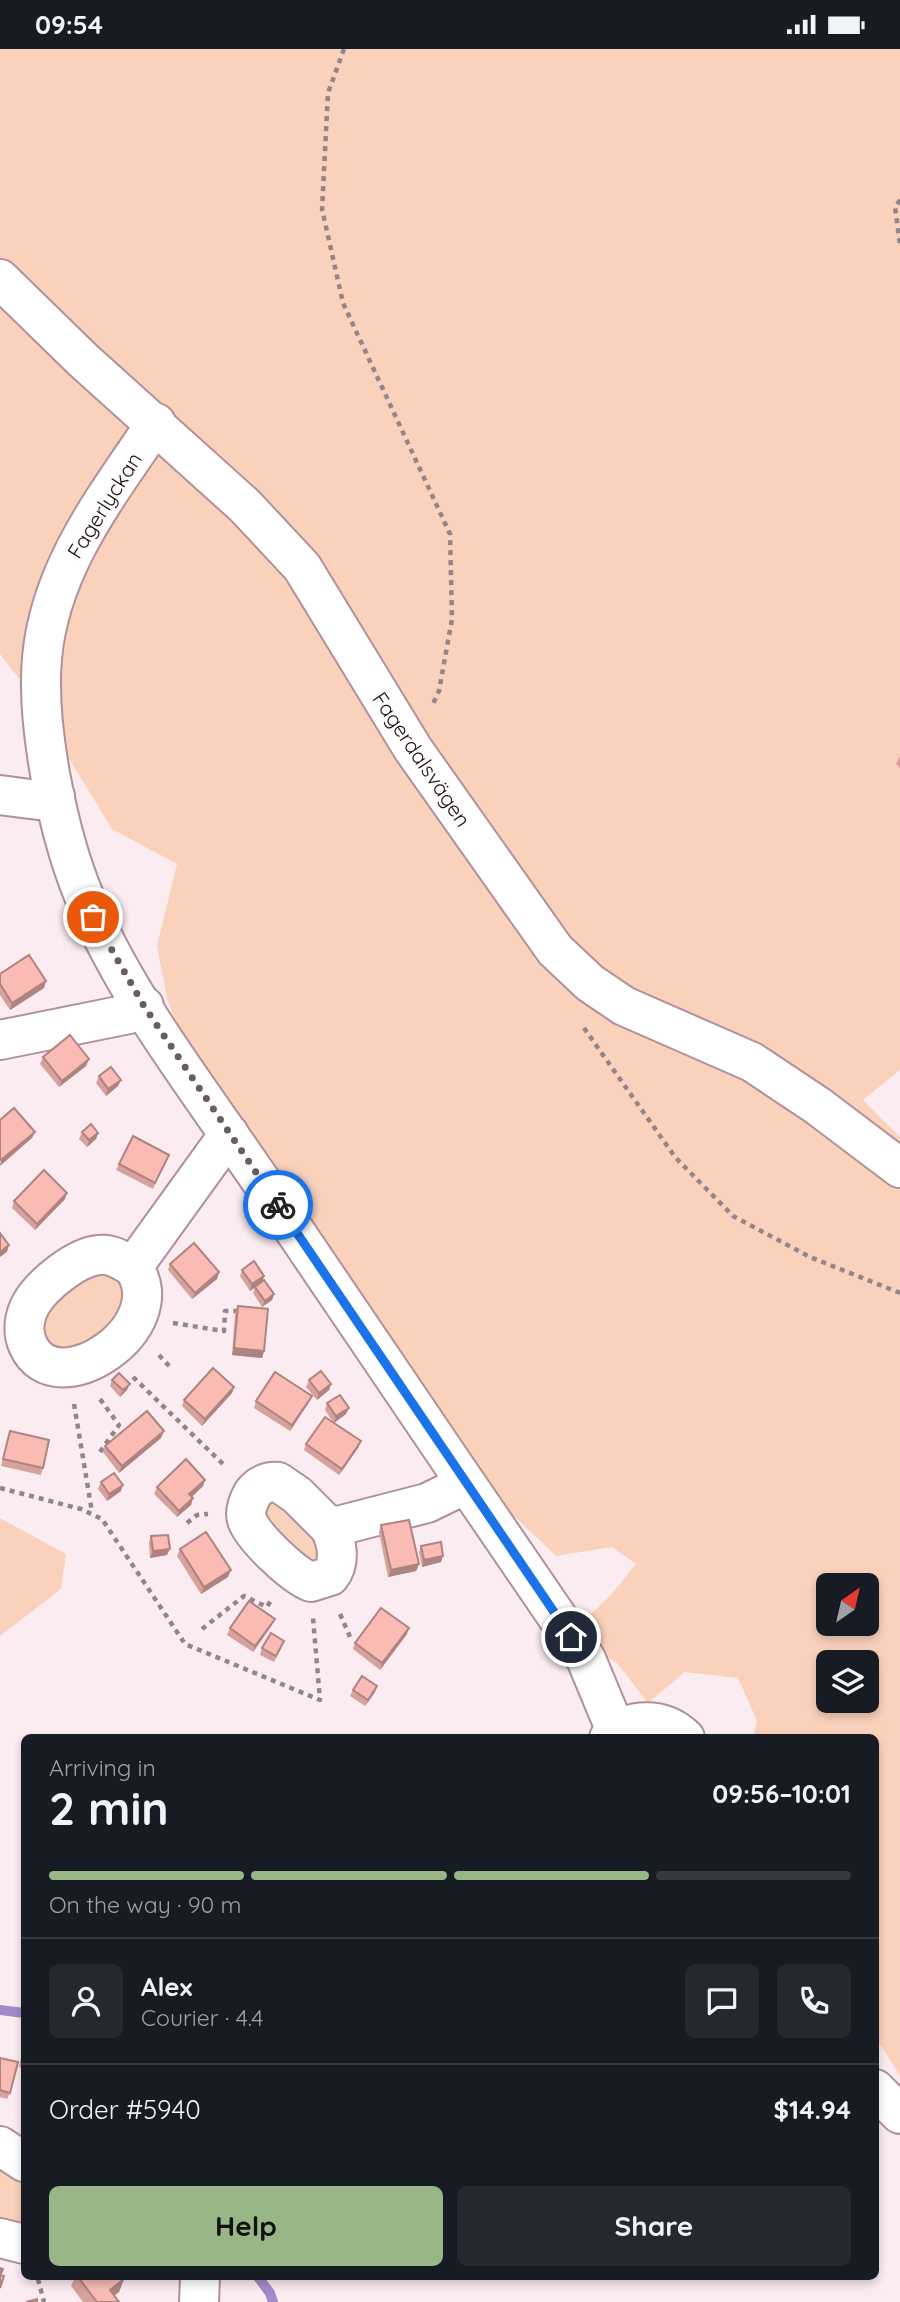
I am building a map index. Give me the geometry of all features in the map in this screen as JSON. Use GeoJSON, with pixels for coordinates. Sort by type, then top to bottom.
{"type":"FeatureCollection","features":[{"type":"Feature","properties":{"kind":"street","name":"Fagerdalsvägen"},"geometry":{"type":"LineString","coordinates":[[0,279],[83,360],[245,506],[302,567],[413,749],[555,950],[590,983],[624,1006],[752,1062],[818,1106],[900,1168]]}},
{"type":"Feature","properties":{"kind":"street","name":"Fagerlyckan"},"geometry":{"type":"LineString","coordinates":[[156,423],[85,528],[59,579],[42,657],[43,717],[55,796],[83,895],[104,939],[144,1006],[586,1659],[612,1734],[632,1724],[649,1722],[666,1726],[679,1734]]}},
{"type":"Feature","properties":{"kind":"street"},"geometry":{"type":"LineString","coordinates":[[0,796],[38,800],[55,796]]}},
{"type":"Feature","properties":{"kind":"street"},"geometry":{"type":"LineString","coordinates":[[0,1040],[129,1014],[144,1006]]}},
{"type":"Feature","properties":{"kind":"street"},"geometry":{"type":"LineString","coordinates":[[133,1267],[229,1134]]}},
{"type":"Feature","properties":{"kind":"street"},"geometry":{"type":"LineString","coordinates":[[93,1256],[110,1256],[133,1267],[141,1291],[138,1318],[130,1331],[83,1362],[42,1363],[28,1345],[24,1329],[32,1303],[55,1279],[93,1256]]}},
{"type":"Feature","properties":{"kind":"street"},"geometry":{"type":"LineString","coordinates":[[278,1482],[297,1495],[330,1528],[335,1540],[336,1565],[330,1576],[301,1576],[247,1520],[247,1508],[253,1493],[266,1483],[278,1482]]}},
{"type":"Feature","properties":{"kind":"street"},"geometry":{"type":"LineString","coordinates":[[330,1528],[427,1503],[466,1485]]}},
{"type":"Feature","properties":{"kind":"street"},"geometry":{"type":"LineString","coordinates":[[879,2093],[900,2114]]}},
{"type":"Feature","properties":{"kind":"street"},"geometry":{"type":"LineString","coordinates":[[0,2146],[21,2160]]}},
{"type":"Feature","properties":{"kind":"street"},"geometry":{"type":"LineString","coordinates":[[0,2238],[21,2243]]}},
{"type":"Feature","properties":{"kind":"street"},"geometry":{"type":"LineString","coordinates":[[199,2302],[200,2280]]}},
{"type":"Feature","properties":{"kind":"path"},"geometry":{"type":"LineString","coordinates":[[344,49],[328,93],[322,209],[343,303],[450,534],[452,619],[439,691],[413,749]]}},
{"type":"Feature","properties":{"kind":"path"},"geometry":{"type":"LineString","coordinates":[[900,200],[895,207],[900,244]]}},
{"type":"Feature","properties":{"kind":"path"},"geometry":{"type":"LineString","coordinates":[[578,1019],[675,1157],[733,1216],[810,1257],[900,1293]]}},
{"type":"Feature","properties":{"kind":"path"},"geometry":{"type":"LineString","coordinates":[[138,1318],[223,1331],[225,1311],[247,1311]]}},
{"type":"Feature","properties":{"kind":"path"},"geometry":{"type":"LineString","coordinates":[[83,1362],[118,1425],[100,1452]]}},
{"type":"Feature","properties":{"kind":"path"},"geometry":{"type":"LineString","coordinates":[[83,1362],[253,1493]]}},
{"type":"Feature","properties":{"kind":"path"},"geometry":{"type":"LineString","coordinates":[[83,1362],[93,1513]]}},
{"type":"Feature","properties":{"kind":"path"},"geometry":{"type":"LineString","coordinates":[[0,1488],[93,1513],[111,1529],[185,1644],[320,1700],[301,1576]]}},
{"type":"Feature","properties":{"kind":"path"},"geometry":{"type":"LineString","coordinates":[[202,1629],[244,1596],[267,1607],[301,1576]]}},
{"type":"Feature","properties":{"kind":"path"},"geometry":{"type":"LineString","coordinates":[[38,2280],[44,2302]]}},
{"type":"Feature","properties":{"kind":"shaded area"},"geometry":{"type":"Polygon","coordinates":[[[0,49],[900,49],[900,1070],[863,1100],[900,1137],[900,2076],[879,2042],[879,1734],[754,1734],[757,1721],[738,1678],[685,1672],[648,1703],[617,1663],[596,1652],[582,1622],[610,1596],[636,1564],[612,1547],[556,1556],[505,1507],[188,1059],[167,998],[157,946],[177,864],[112,829],[24,685],[0,654],[0,49]]]}},
{"type":"Feature","properties":{"kind":"shaded area"},"geometry":{"type":"Polygon","coordinates":[[[90,1268],[126,1278],[129,1318],[59,1356],[33,1325],[90,1268]]]}},
{"type":"Feature","properties":{"kind":"shaded area"},"geometry":{"type":"Polygon","coordinates":[[[268,1489],[326,1538],[316,1572],[253,1505],[268,1489]]]}},
{"type":"Feature","properties":{"kind":"shaded area"},"geometry":{"type":"Polygon","coordinates":[[[0,1518],[66,1554],[61,1589],[0,1636],[0,1518]]]}},
{"type":"Feature","properties":{"kind":"shaded area"},"geometry":{"type":"Polygon","coordinates":[[[0,2157],[21,2172],[21,2234],[0,2230],[0,2157]]]}},
{"type":"Feature","properties":{"kind":"building"},"geometry":{"type":"Polygon","coordinates":[[[29,955],[46,981],[12,1003],[0,984],[0,974],[29,955]]]}},
{"type":"Feature","properties":{"kind":"building"},"geometry":{"type":"Polygon","coordinates":[[[70,1035],[89,1059],[62,1081],[43,1057],[70,1035]]]}},
{"type":"Feature","properties":{"kind":"building"},"geometry":{"type":"Polygon","coordinates":[[[111,1067],[121,1080],[108,1089],[99,1076],[111,1067]]]}},
{"type":"Feature","properties":{"kind":"building"},"geometry":{"type":"Polygon","coordinates":[[[14,1108],[35,1132],[1,1160],[0,1120],[14,1108]]]}},
{"type":"Feature","properties":{"kind":"building"},"geometry":{"type":"Polygon","coordinates":[[[91,1124],[98,1133],[89,1140],[82,1132],[91,1124]]]}},
{"type":"Feature","properties":{"kind":"building"},"geometry":{"type":"Polygon","coordinates":[[[133,1136],[169,1155],[155,1183],[119,1164],[133,1136]]]}},
{"type":"Feature","properties":{"kind":"building"},"geometry":{"type":"Polygon","coordinates":[[[44,1170],[67,1193],[37,1224],[14,1201],[44,1170]]]}},
{"type":"Feature","properties":{"kind":"building"},"geometry":{"type":"Polygon","coordinates":[[[0,1233],[9,1245],[0,1252],[0,1233]]]}},
{"type":"Feature","properties":{"kind":"building"},"geometry":{"type":"Polygon","coordinates":[[[194,1243],[219,1272],[195,1293],[170,1264],[194,1243]]]}},
{"type":"Feature","properties":{"kind":"building"},"geometry":{"type":"Polygon","coordinates":[[[254,1261],[264,1276],[252,1284],[242,1270],[254,1261]]]}},
{"type":"Feature","properties":{"kind":"building"},"geometry":{"type":"Polygon","coordinates":[[[264,1280],[274,1294],[265,1301],[255,1287],[264,1280]]]}},
{"type":"Feature","properties":{"kind":"building"},"geometry":{"type":"Polygon","coordinates":[[[238,1306],[268,1309],[264,1351],[234,1348],[238,1306]]]}},
{"type":"Feature","properties":{"kind":"building"},"geometry":{"type":"Polygon","coordinates":[[[213,1368],[234,1387],[205,1419],[184,1400],[213,1368]]]}},
{"type":"Feature","properties":{"kind":"building"},"geometry":{"type":"Polygon","coordinates":[[[321,1371],[331,1384],[319,1393],[309,1380],[321,1371]]]}},
{"type":"Feature","properties":{"kind":"building"},"geometry":{"type":"Polygon","coordinates":[[[275,1372],[312,1396],[292,1425],[256,1401],[275,1372]]]}},
{"type":"Feature","properties":{"kind":"building"},"geometry":{"type":"Polygon","coordinates":[[[119,1373],[130,1384],[123,1390],[112,1380],[119,1373]]]}},
{"type":"Feature","properties":{"kind":"building"},"geometry":{"type":"Polygon","coordinates":[[[340,1395],[349,1408],[336,1416],[327,1403],[340,1395]]]}},
{"type":"Feature","properties":{"kind":"building"},"geometry":{"type":"Polygon","coordinates":[[[147,1411],[164,1431],[122,1466],[105,1446],[147,1411]]]}},
{"type":"Feature","properties":{"kind":"building"},"geometry":{"type":"Polygon","coordinates":[[[325,1417],[361,1441],[342,1469],[306,1444],[325,1417]]]}},
{"type":"Feature","properties":{"kind":"building"},"geometry":{"type":"Polygon","coordinates":[[[10,1431],[49,1440],[43,1468],[3,1459],[10,1431]]]}},
{"type":"Feature","properties":{"kind":"building"},"geometry":{"type":"Polygon","coordinates":[[[186,1459],[205,1480],[189,1494],[193,1498],[179,1511],[157,1487],[186,1459]]]}},
{"type":"Feature","properties":{"kind":"building"},"geometry":{"type":"Polygon","coordinates":[[[114,1473],[123,1485],[109,1494],[101,1482],[114,1473]]]}},
{"type":"Feature","properties":{"kind":"building"},"geometry":{"type":"Polygon","coordinates":[[[409,1520],[419,1564],[391,1570],[381,1525],[409,1520]]]}},
{"type":"Feature","properties":{"kind":"building"},"geometry":{"type":"Polygon","coordinates":[[[206,1532],[231,1570],[204,1587],[180,1549],[206,1532]]]}},
{"type":"Feature","properties":{"kind":"building"},"geometry":{"type":"Polygon","coordinates":[[[168,1535],[170,1549],[153,1551],[151,1536],[168,1535]]]}},
{"type":"Feature","properties":{"kind":"building"},"geometry":{"type":"Polygon","coordinates":[[[441,1542],[443,1556],[424,1560],[421,1546],[441,1542]]]}},
{"type":"Feature","properties":{"kind":"building"},"geometry":{"type":"Polygon","coordinates":[[[249,1601],[275,1619],[255,1646],[230,1628],[249,1601]]]}},
{"type":"Feature","properties":{"kind":"building"},"geometry":{"type":"Polygon","coordinates":[[[381,1608],[409,1628],[382,1663],[355,1643],[381,1608]]]}},
{"type":"Feature","properties":{"kind":"building"},"geometry":{"type":"Polygon","coordinates":[[[271,1633],[284,1641],[276,1656],[262,1648],[271,1633]]]}},
{"type":"Feature","properties":{"kind":"building"},"geometry":{"type":"Polygon","coordinates":[[[362,1676],[377,1686],[368,1700],[353,1690],[362,1676]]]}},
{"type":"Feature","properties":{"kind":"building"},"geometry":{"type":"Polygon","coordinates":[[[0,2058],[18,2062],[10,2093],[0,2090],[0,2058]]]}},
{"type":"Feature","properties":{"kind":"building"},"geometry":{"type":"Polygon","coordinates":[[[80,2280],[123,2280],[110,2290],[119,2302],[97,2302],[80,2280]]]}},
{"type":"Feature","properties":{"kind":"waterway"},"geometry":{"type":"LineString","coordinates":[[0,2010],[21,2013]]}},
{"type":"Feature","properties":{"kind":"waterway"},"geometry":{"type":"LineString","coordinates":[[260,2280],[273,2302]]}},
{"type":"Feature","properties":{"kind":"way so far"},"geometry":{"type":"LineString","coordinates":[[93,917],[144,1006],[278,1205]]}},
{"type":"Feature","properties":{"kind":"route"},"geometry":{"type":"LineString","coordinates":[[278,1205],[571,1637]]}}]}
